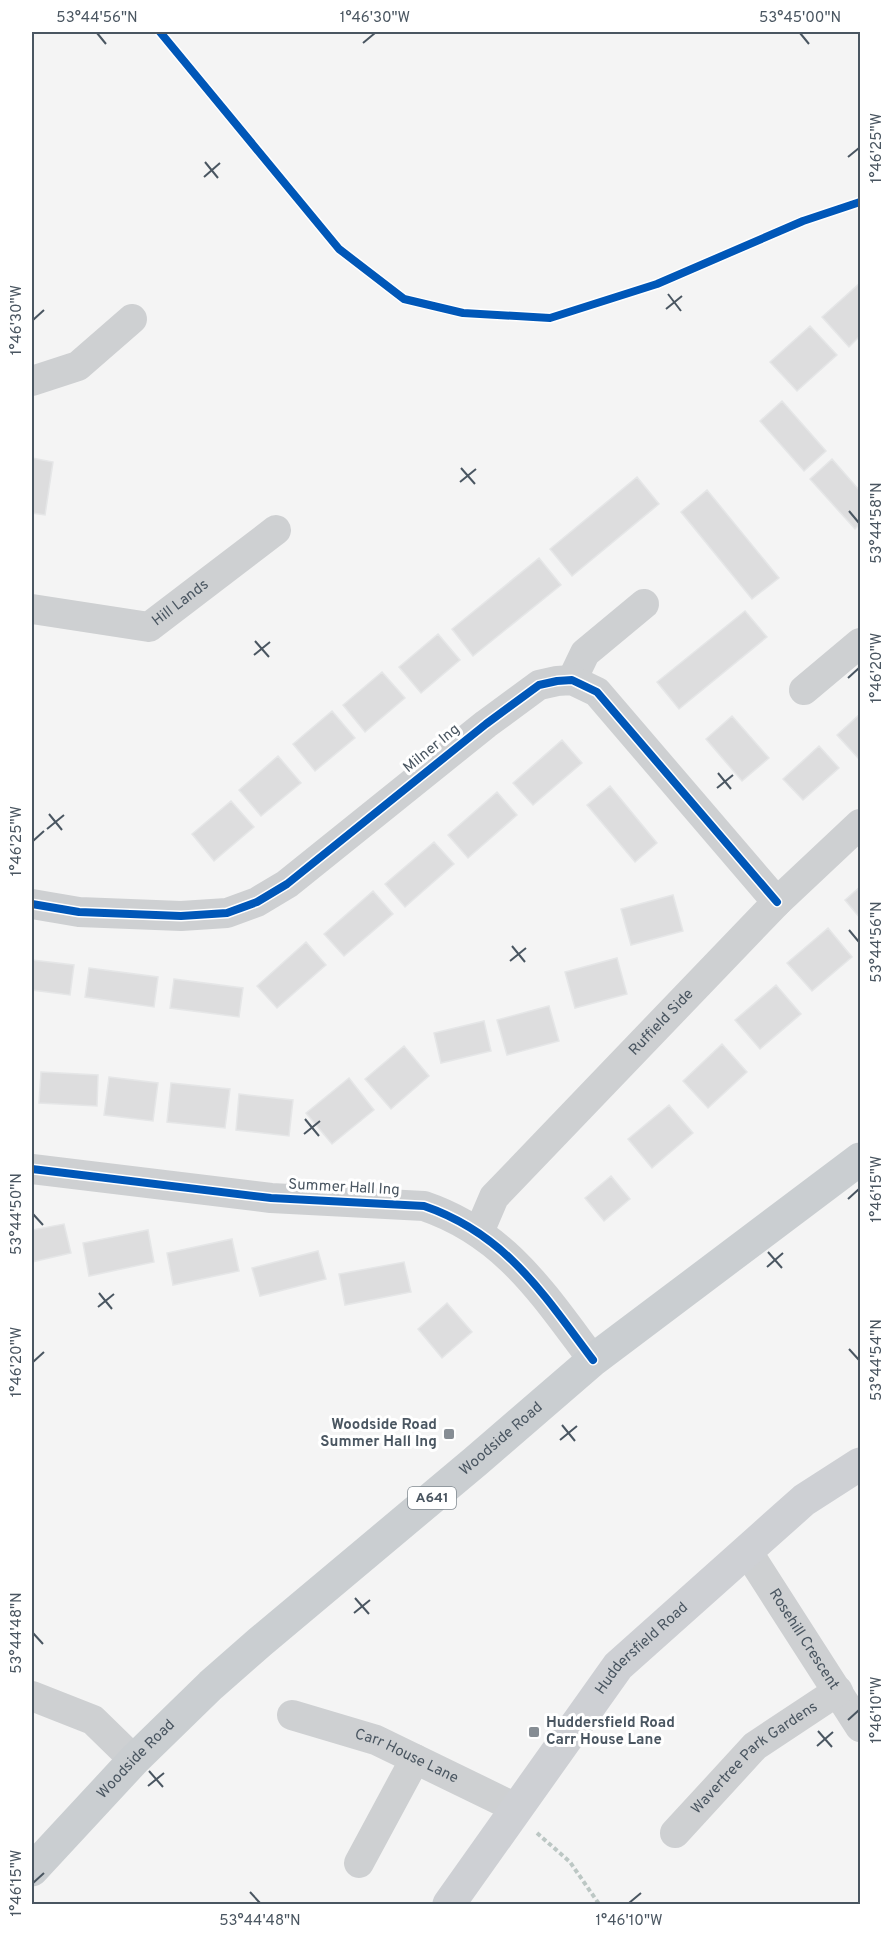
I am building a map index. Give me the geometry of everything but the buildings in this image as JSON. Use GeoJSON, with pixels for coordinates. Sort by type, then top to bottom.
{"type":"FeatureCollection","features":[{"type":"Feature","properties":{"kind":"main road","name":"Woodside Road"},"geometry":{"type":"LineString","coordinates":[[32,1870],[134,1760],[219,1678],[593,1360],[861,1159]]}},
{"type":"Feature","properties":{"kind":"main road","name":"Huddersfield Road"},"geometry":{"type":"LineString","coordinates":[[449,1905],[618,1666],[804,1500],[861,1464]]}},
{"type":"Feature","properties":{"kind":"street"},"geometry":{"type":"LineString","coordinates":[[32,381],[78,366],[132,319]]}},
{"type":"Feature","properties":{"kind":"street","name":"Hill Lands"},"geometry":{"type":"LineString","coordinates":[[32,609],[149,627],[276,530]]}},
{"type":"Feature","properties":{"kind":"street"},"geometry":{"type":"LineString","coordinates":[[644,604],[585,653],[572,680],[597,692],[777,902]]}},
{"type":"Feature","properties":{"kind":"street"},"geometry":{"type":"LineString","coordinates":[[804,690],[861,643]]}},
{"type":"Feature","properties":{"kind":"street","name":"Milner Ing"},"geometry":{"type":"LineString","coordinates":[[32,904],[79,912],[181,916],[227,913],[258,902],[287,884],[486,724],[539,685],[572,680]]}},
{"type":"Feature","properties":{"kind":"street","name":"Ruffield Side"},"geometry":{"type":"LineString","coordinates":[[479,1232],[494,1197],[777,902],[861,824]]}},
{"type":"Feature","properties":{"kind":"street","name":"Summer Hall Ing"},"geometry":{"type":"LineString","coordinates":[[32,1169],[271,1198],[424,1206],[442,1212],[479,1232],[505,1252],[528,1276],[593,1360]]}},
{"type":"Feature","properties":{"kind":"street","name":"Rosehill Crescent"},"geometry":{"type":"LineString","coordinates":[[747,1551],[861,1727]]}},
{"type":"Feature","properties":{"kind":"street","name":"Wavertree Park Gardens"},"geometry":{"type":"LineString","coordinates":[[675,1833],[755,1746],[838,1691]]}},
{"type":"Feature","properties":{"kind":"street"},"geometry":{"type":"LineString","coordinates":[[32,1696],[93,1720],[134,1760]]}},
{"type":"Feature","properties":{"kind":"street","name":"Carr House Lane"},"geometry":{"type":"LineString","coordinates":[[292,1715],[376,1740],[513,1813]]}},
{"type":"Feature","properties":{"kind":"street"},"geometry":{"type":"LineString","coordinates":[[359,1863],[415,1759]]}},
{"type":"Feature","properties":{"kind":"path"},"geometry":{"type":"LineString","coordinates":[[513,1813],[570,1862],[598,1905]]}},
{"type":"Feature","properties":{"kind":"cycle path"},"geometry":{"type":"LineString","coordinates":[[160,32],[339,249],[404,299],[463,313],[550,318],[657,284],[803,221],[860,202]]}},
{"type":"Feature","properties":{"kind":"cycle path"},"geometry":{"type":"LineString","coordinates":[[32,904],[79,912],[181,916],[227,913],[257,902],[287,884],[486,724],[539,685],[572,680],[597,692],[777,902]]}},
{"type":"Feature","properties":{"kind":"cycle path"},"geometry":{"type":"LineString","coordinates":[[32,1169],[271,1198],[424,1206],[453,1218],[478,1233],[521,1269],[593,1360]]}},
{"type":"Feature","properties":{"kind":"place","name":"Woodside Road Summer Hall Ing"},"geometry":{"type":"Point","coordinates":[449,1434]}},
{"type":"Feature","properties":{"kind":"place","name":"Huddersfield Road Carr House Lane"},"geometry":{"type":"Point","coordinates":[534,1732]}}]}
